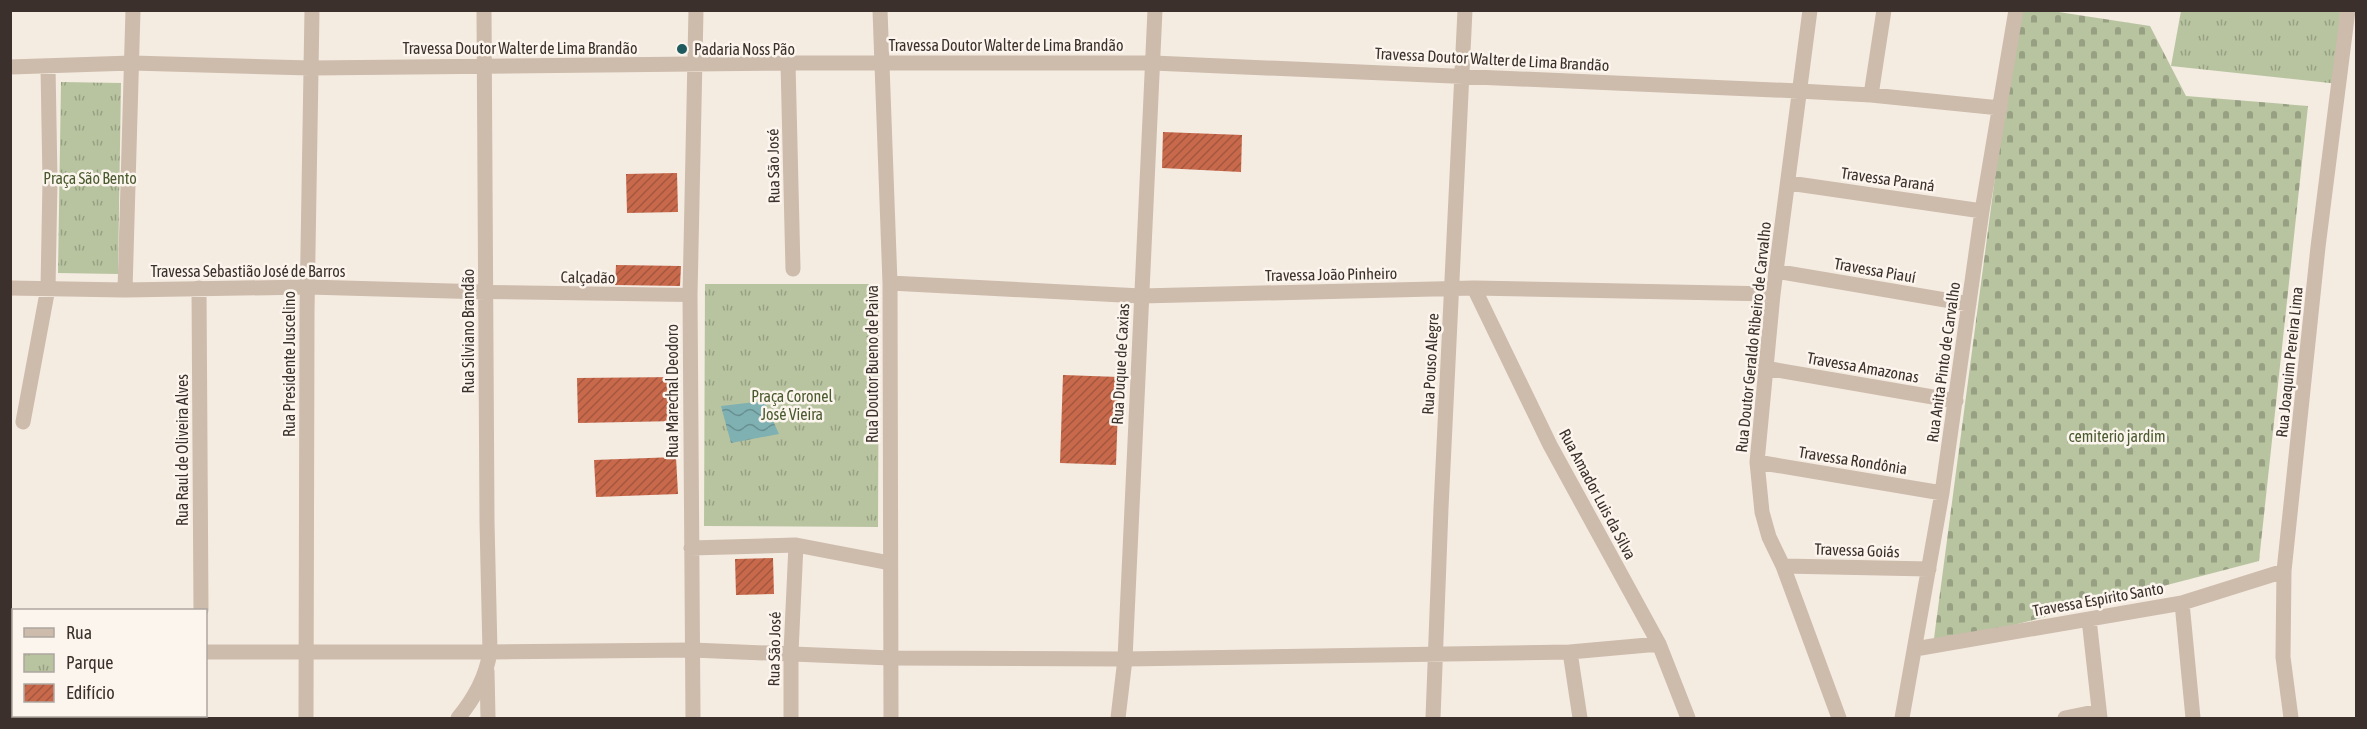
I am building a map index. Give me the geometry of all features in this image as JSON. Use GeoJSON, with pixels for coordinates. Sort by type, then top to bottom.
{"type":"FeatureCollection","features":[{"type":"Feature","properties":{"kind":"street"},"geometry":{"type":"LineString","coordinates":[[125,290],[133,10]]}},
{"type":"Feature","properties":{"kind":"street","name":"Rua Presidente Juscelino"},"geometry":{"type":"LineString","coordinates":[[306,718],[312,10]]}},
{"type":"Feature","properties":{"kind":"street","name":"Rua Silviano Brandão"},"geometry":{"type":"LineString","coordinates":[[484,10],[490,652],[487,671]]}},
{"type":"Feature","properties":{"kind":"street","name":"Rua Marechal Deodoro"},"geometry":{"type":"LineString","coordinates":[[693,718],[690,295],[696,10]]}},
{"type":"Feature","properties":{"kind":"street","name":"Rua Doutor Bueno de Paiva"},"geometry":{"type":"LineString","coordinates":[[880,10],[890,283],[891,718]]}},
{"type":"Feature","properties":{"kind":"street","name":"Rua Duque de Caxias"},"geometry":{"type":"LineString","coordinates":[[1118,718],[1125,659],[1155,10]]}},
{"type":"Feature","properties":{"kind":"street","name":"Rua Pouso Alegre"},"geometry":{"type":"LineString","coordinates":[[1433,718],[1465,10]]}},
{"type":"Feature","properties":{"kind":"street","name":"Rua Doutor Geraldo Ribeiro de Carvalho"},"geometry":{"type":"LineString","coordinates":[[1810,10],[1789,183],[1775,271],[1757,462],[1762,512],[1769,537],[1783,566],[1839,718]]}},
{"type":"Feature","properties":{"kind":"street"},"geometry":{"type":"LineString","coordinates":[[1871,95],[1884,10]]}},
{"type":"Feature","properties":{"kind":"street","name":"Rua Anita Pinto de Carvalho"},"geometry":{"type":"LineString","coordinates":[[1902,718],[1942,493],[1982,211],[2016,10]]}},
{"type":"Feature","properties":{"kind":"street","name":"Rua Joaquim Pereira Lima"},"geometry":{"type":"LineString","coordinates":[[2291,718],[2283,657],[2284,571],[2318,246],[2348,10]]}},
{"type":"Feature","properties":{"kind":"street","name":"Travessa Doutor Walter de Lima Brandão"},"geometry":{"type":"LineString","coordinates":[[10,67],[132,63],[311,68],[788,63],[1153,63],[1799,91],[1871,95],[2000,108]]}},
{"type":"Feature","properties":{"kind":"street","name":"Rua São José"},"geometry":{"type":"LineString","coordinates":[[788,63],[793,269]]}},
{"type":"Feature","properties":{"kind":"street"},"geometry":{"type":"LineString","coordinates":[[23,422],[48,288],[50,181],[48,66]]}},
{"type":"Feature","properties":{"kind":"street","name":"Travessa Paraná"},"geometry":{"type":"LineString","coordinates":[[1789,183],[1982,211]]}},
{"type":"Feature","properties":{"kind":"street","name":"Travessa Piauí"},"geometry":{"type":"LineString","coordinates":[[1775,271],[1970,304]]}},
{"type":"Feature","properties":{"kind":"street","name":"Travessa João Pinheiro"},"geometry":{"type":"LineString","coordinates":[[890,283],[1141,296],[1474,288],[1773,294]]}},
{"type":"Feature","properties":{"kind":"street","name":"Travessa Sebastião José de Barros"},"geometry":{"type":"LineString","coordinates":[[10,288],[125,290],[308,287],[486,292]]}},
{"type":"Feature","properties":{"kind":"street","name":"Rua Raul de Oliveira Alves"},"geometry":{"type":"LineString","coordinates":[[199,288],[201,609]]}},
{"type":"Feature","properties":{"kind":"street","name":"Rua Amador Luis da Silva"},"geometry":{"type":"LineString","coordinates":[[1474,288],[1550,445],[1659,644],[1688,718]]}},
{"type":"Feature","properties":{"kind":"street","name":"Calçadão"},"geometry":{"type":"LineString","coordinates":[[486,292],[690,295]]}},
{"type":"Feature","properties":{"kind":"street","name":"Travessa Amazonas"},"geometry":{"type":"LineString","coordinates":[[1765,368],[1956,401]]}},
{"type":"Feature","properties":{"kind":"street","name":"Travessa Rondônia"},"geometry":{"type":"LineString","coordinates":[[1757,462],[1942,493]]}},
{"type":"Feature","properties":{"kind":"street"},"geometry":{"type":"LineString","coordinates":[[691,548],[796,545],[890,563]]}},
{"type":"Feature","properties":{"kind":"street","name":"Rua São José"},"geometry":{"type":"LineString","coordinates":[[791,718],[791,652],[796,545]]}},
{"type":"Feature","properties":{"kind":"street","name":"Travessa Goiás"},"geometry":{"type":"LineString","coordinates":[[1783,566],[1929,569]]}},
{"type":"Feature","properties":{"kind":"street","name":"Travessa Espírito Santo"},"geometry":{"type":"LineString","coordinates":[[1915,649],[2182,603],[2284,571]]}},
{"type":"Feature","properties":{"kind":"street"},"geometry":{"type":"LineString","coordinates":[[2182,603],[2193,718]]}},
{"type":"Feature","properties":{"kind":"street"},"geometry":{"type":"LineString","coordinates":[[2065,718],[2099,715],[2089,619]]}},
{"type":"Feature","properties":{"kind":"street"},"geometry":{"type":"LineString","coordinates":[[207,652],[692,650],[791,652],[890,658],[1125,659],[1437,652],[1570,652],[1659,644]]}},
{"type":"Feature","properties":{"kind":"street"},"geometry":{"type":"LineString","coordinates":[[1570,652],[1580,718]]}},
{"type":"Feature","properties":{"kind":"street"},"geometry":{"type":"LineString","coordinates":[[458,718],[468,706],[487,671]]}},
{"type":"Feature","properties":{"kind":"street"},"geometry":{"type":"LineString","coordinates":[[487,671],[488,718]]}},
{"type":"Feature","properties":{"kind":"green space","name":"cemiterio jardim"},"geometry":{"type":"Polygon","coordinates":[[[2017,11],[2052,11],[2150,26],[2186,96],[2308,106],[2259,561],[1933,646],[2017,11]]]}},
{"type":"Feature","properties":{"kind":"green space"},"geometry":{"type":"Polygon","coordinates":[[[2181,11],[2340,11],[2339,84],[2171,66],[2181,11]]]}},
{"type":"Feature","properties":{"kind":"green space","name":"Praça São Bento"},"geometry":{"type":"Polygon","coordinates":[[[61,82],[121,83],[118,274],[58,273],[61,82]]]}},
{"type":"Feature","properties":{"kind":"green space","name":"Praça Coronel José Vieira"},"geometry":{"type":"Polygon","coordinates":[[[705,284],[879,284],[878,527],[704,526],[705,284]]]}},
{"type":"Feature","properties":{"kind":"water"},"geometry":{"type":"Polygon","coordinates":[[[764,401],[779,434],[731,443],[721,406],[764,401]]]}},
{"type":"Feature","properties":{"kind":"building"},"geometry":{"type":"Polygon","coordinates":[[[1163,132],[1242,135],[1241,172],[1162,168],[1163,132]]]}},
{"type":"Feature","properties":{"kind":"building"},"geometry":{"type":"Polygon","coordinates":[[[677,173],[678,212],[627,213],[626,174],[677,173]]]}},
{"type":"Feature","properties":{"kind":"building"},"geometry":{"type":"Polygon","coordinates":[[[616,265],[681,266],[680,286],[615,285],[616,265]]]}},
{"type":"Feature","properties":{"kind":"building"},"geometry":{"type":"Polygon","coordinates":[[[1063,375],[1119,377],[1116,465],[1060,463],[1063,375]]]}},
{"type":"Feature","properties":{"kind":"building"},"geometry":{"type":"Polygon","coordinates":[[[677,377],[678,421],[578,423],[577,378],[677,377]]]}},
{"type":"Feature","properties":{"kind":"building"},"geometry":{"type":"Polygon","coordinates":[[[676,457],[678,494],[596,497],[594,460],[676,457]]]}},
{"type":"Feature","properties":{"kind":"building"},"geometry":{"type":"Polygon","coordinates":[[[773,558],[774,594],[736,595],[735,559],[773,558]]]}},
{"type":"Feature","properties":{"kind":"place","name":"Padaria Noss Pão"},"geometry":{"type":"Point","coordinates":[682,49]}}]}
